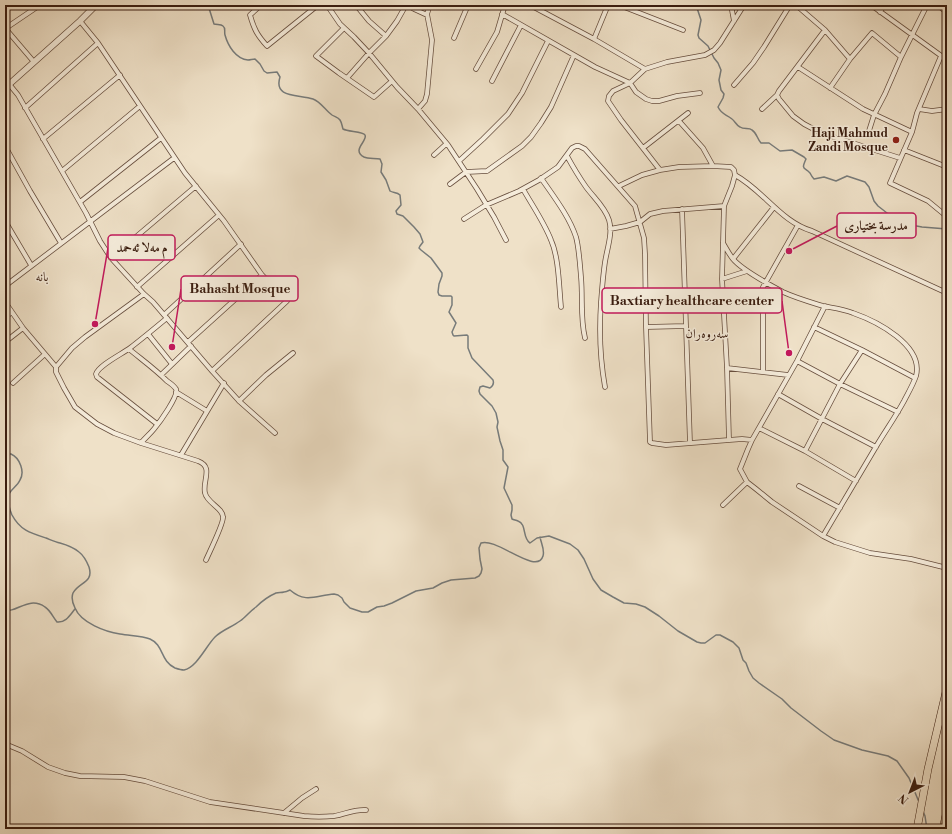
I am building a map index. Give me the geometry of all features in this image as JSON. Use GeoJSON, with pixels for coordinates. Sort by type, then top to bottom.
{"type":"FeatureCollection","features":[{"type":"Feature","properties":{"kind":"main road"},"geometry":{"type":"LineString","coordinates":[[917,829],[928,769],[947,688]]}},
{"type":"Feature","properties":{"kind":"main road"},"geometry":{"type":"LineString","coordinates":[[943,829],[947,810]]}},
{"type":"Feature","properties":{"kind":"street"},"geometry":{"type":"LineString","coordinates":[[34,62],[5,28],[40,5]]}},
{"type":"Feature","properties":{"kind":"street"},"geometry":{"type":"LineString","coordinates":[[96,5],[7,86],[18,95],[111,258],[137,287],[153,302],[239,400],[275,433]]}},
{"type":"Feature","properties":{"kind":"street"},"geometry":{"type":"LineString","coordinates":[[261,5],[250,15],[255,30],[267,46],[318,5]]}},
{"type":"Feature","properties":{"kind":"street"},"geometry":{"type":"LineString","coordinates":[[327,5],[337,20],[418,108],[448,145],[474,184],[506,240]]}},
{"type":"Feature","properties":{"kind":"street"},"geometry":{"type":"LineString","coordinates":[[347,78],[386,36],[407,5],[414,10],[427,15]]}},
{"type":"Feature","properties":{"kind":"street"},"geometry":{"type":"LineString","coordinates":[[418,108],[425,101],[427,94],[432,40],[427,15],[430,5]]}},
{"type":"Feature","properties":{"kind":"street"},"geometry":{"type":"LineString","coordinates":[[454,38],[468,5]]}},
{"type":"Feature","properties":{"kind":"street"},"geometry":{"type":"LineString","coordinates":[[476,69],[497,32],[505,5]]}},
{"type":"Feature","properties":{"kind":"street"},"geometry":{"type":"LineString","coordinates":[[530,5],[594,39],[645,69]]}},
{"type":"Feature","properties":{"kind":"street"},"geometry":{"type":"LineString","coordinates":[[594,39],[608,5]]}},
{"type":"Feature","properties":{"kind":"street"},"geometry":{"type":"LineString","coordinates":[[619,5],[683,30]]}},
{"type":"Feature","properties":{"kind":"street"},"geometry":{"type":"LineString","coordinates":[[731,5],[734,21]]}},
{"type":"Feature","properties":{"kind":"street"},"geometry":{"type":"LineString","coordinates":[[660,170],[621,120],[608,101],[608,96],[613,91],[630,83],[645,69],[667,62],[705,55],[714,50],[744,5]]}},
{"type":"Feature","properties":{"kind":"street"},"geometry":{"type":"LineString","coordinates":[[734,85],[753,63],[790,5]]}},
{"type":"Feature","properties":{"kind":"street"},"geometry":{"type":"LineString","coordinates":[[796,5],[825,30],[850,59]]}},
{"type":"Feature","properties":{"kind":"street"},"geometry":{"type":"LineString","coordinates":[[870,5],[947,60]]}},
{"type":"Feature","properties":{"kind":"street"},"geometry":{"type":"LineString","coordinates":[[880,12],[884,5]]}},
{"type":"Feature","properties":{"kind":"street"},"geometry":{"type":"LineString","coordinates":[[868,134],[874,115],[927,5]]}},
{"type":"Feature","properties":{"kind":"street"},"geometry":{"type":"LineString","coordinates":[[938,5],[947,13]]}},
{"type":"Feature","properties":{"kind":"street"},"geometry":{"type":"LineString","coordinates":[[357,6],[369,21],[386,36]]}},
{"type":"Feature","properties":{"kind":"street"},"geometry":{"type":"LineString","coordinates":[[502,14],[594,67],[630,83],[636,92],[646,99],[659,101],[677,96],[700,93]]}},
{"type":"Feature","properties":{"kind":"street"},"geometry":{"type":"LineString","coordinates":[[80,21],[98,43],[185,173],[220,215],[262,275],[288,301],[212,371]]}},
{"type":"Feature","properties":{"kind":"street"},"geometry":{"type":"LineString","coordinates":[[492,82],[521,25]]}},
{"type":"Feature","properties":{"kind":"street"},"geometry":{"type":"LineString","coordinates":[[344,28],[316,56],[374,97],[392,81]]}},
{"type":"Feature","properties":{"kind":"street"},"geometry":{"type":"LineString","coordinates":[[762,109],[778,95],[779,91],[825,30]]}},
{"type":"Feature","properties":{"kind":"street"},"geometry":{"type":"LineString","coordinates":[[830,88],[850,59],[872,33],[901,57]]}},
{"type":"Feature","properties":{"kind":"street"},"geometry":{"type":"LineString","coordinates":[[458,161],[508,114],[522,93],[548,41]]}},
{"type":"Feature","properties":{"kind":"street"},"geometry":{"type":"LineString","coordinates":[[25,108],[98,43]]}},
{"type":"Feature","properties":{"kind":"street"},"geometry":{"type":"LineString","coordinates":[[450,184],[466,172],[487,172],[527,142],[541,124],[574,55]]}},
{"type":"Feature","properties":{"kind":"street"},"geometry":{"type":"LineString","coordinates":[[941,56],[919,109],[912,132],[890,183],[928,201],[945,215]]}},
{"type":"Feature","properties":{"kind":"street"},"geometry":{"type":"LineString","coordinates":[[798,66],[863,109],[912,132]]}},
{"type":"Feature","properties":{"kind":"street"},"geometry":{"type":"LineString","coordinates":[[42,139],[120,75]]}},
{"type":"Feature","properties":{"kind":"street"},"geometry":{"type":"LineString","coordinates":[[778,95],[779,99],[793,116],[821,133],[900,158]]}},
{"type":"Feature","properties":{"kind":"street"},"geometry":{"type":"LineString","coordinates":[[62,171],[140,106]]}},
{"type":"Feature","properties":{"kind":"street"},"geometry":{"type":"LineString","coordinates":[[919,109],[932,111],[947,109]]}},
{"type":"Feature","properties":{"kind":"street"},"geometry":{"type":"LineString","coordinates":[[643,148],[688,113]]}},
{"type":"Feature","properties":{"kind":"street"},"geometry":{"type":"LineString","coordinates":[[679,121],[703,148],[713,166]]}},
{"type":"Feature","properties":{"kind":"street"},"geometry":{"type":"LineString","coordinates":[[80,202],[161,138]]}},
{"type":"Feature","properties":{"kind":"street"},"geometry":{"type":"LineString","coordinates":[[434,155],[445,145],[448,145]]}},
{"type":"Feature","properties":{"kind":"street"},"geometry":{"type":"LineString","coordinates":[[5,146],[61,243]]}},
{"type":"Feature","properties":{"kind":"street"},"geometry":{"type":"LineString","coordinates":[[464,219],[486,205],[523,189],[558,167],[572,148],[579,146],[585,149],[635,206],[644,238],[646,254],[646,327],[650,442],[666,445],[742,438],[752,440]]}},
{"type":"Feature","properties":{"kind":"street"},"geometry":{"type":"LineString","coordinates":[[904,150],[947,167]]}},
{"type":"Feature","properties":{"kind":"street"},"geometry":{"type":"LineString","coordinates":[[567,156],[580,178],[605,210],[609,221],[610,229],[601,303],[600,341],[605,387]]}},
{"type":"Feature","properties":{"kind":"street"},"geometry":{"type":"LineString","coordinates":[[5,286],[174,158]]}},
{"type":"Feature","properties":{"kind":"street"},"geometry":{"type":"LineString","coordinates":[[619,186],[642,175],[679,167],[713,166],[731,167],[734,170],[735,175],[732,186],[724,206],[722,279],[729,440]]}},
{"type":"Feature","properties":{"kind":"street"},"geometry":{"type":"LineString","coordinates":[[735,175],[750,185],[774,207],[798,225],[947,293]]}},
{"type":"Feature","properties":{"kind":"street"},"geometry":{"type":"LineString","coordinates":[[541,178],[558,202],[572,226],[576,238],[581,277],[583,329],[585,338]]}},
{"type":"Feature","properties":{"kind":"street"},"geometry":{"type":"LineString","coordinates":[[111,258],[196,186]]}},
{"type":"Feature","properties":{"kind":"street"},"geometry":{"type":"LineString","coordinates":[[523,189],[552,240],[556,255],[561,307]]}},
{"type":"Feature","properties":{"kind":"street"},"geometry":{"type":"LineString","coordinates":[[610,229],[640,222],[650,214],[663,210],[724,206]]}},
{"type":"Feature","properties":{"kind":"street"},"geometry":{"type":"LineString","coordinates":[[733,259],[774,207]]}},
{"type":"Feature","properties":{"kind":"street"},"geometry":{"type":"LineString","coordinates":[[682,209],[690,443]]}},
{"type":"Feature","properties":{"kind":"street"},"geometry":{"type":"LineString","coordinates":[[137,287],[220,215]]}},
{"type":"Feature","properties":{"kind":"street"},"geometry":{"type":"LineString","coordinates":[[5,221],[31,266]]}},
{"type":"Feature","properties":{"kind":"street"},"geometry":{"type":"LineString","coordinates":[[763,372],[763,287],[798,225]]}},
{"type":"Feature","properties":{"kind":"street"},"geometry":{"type":"LineString","coordinates":[[723,243],[733,259],[747,271],[765,282],[783,292],[804,300],[852,312],[869,319],[896,335],[914,357],[916,374],[912,386],[898,412],[823,536]]}},
{"type":"Feature","properties":{"kind":"street"},"geometry":{"type":"LineString","coordinates":[[157,424],[97,377],[97,370],[148,334],[240,244]]}},
{"type":"Feature","properties":{"kind":"street"},"geometry":{"type":"LineString","coordinates":[[722,279],[747,271]]}},
{"type":"Feature","properties":{"kind":"street"},"geometry":{"type":"LineString","coordinates":[[161,375],[190,344],[262,275]]}},
{"type":"Feature","properties":{"kind":"street"},"geometry":{"type":"LineString","coordinates":[[56,367],[72,348],[85,337],[144,294]]}},
{"type":"Feature","properties":{"kind":"street"},"geometry":{"type":"LineString","coordinates":[[5,302],[23,328],[56,367],[56,372],[75,407],[97,424],[114,433],[141,443],[198,460],[203,463],[206,470],[204,492],[206,498],[222,512],[224,516],[206,560]]}},
{"type":"Feature","properties":{"kind":"street"},"geometry":{"type":"LineString","coordinates":[[825,306],[760,428],[752,440],[740,469],[747,482],[772,502],[823,536],[835,542],[870,553],[911,559],[947,568]]}},
{"type":"Feature","properties":{"kind":"street"},"geometry":{"type":"LineString","coordinates":[[5,317],[12,312]]}},
{"type":"Feature","properties":{"kind":"street"},"geometry":{"type":"LineString","coordinates":[[646,327],[686,326]]}},
{"type":"Feature","properties":{"kind":"street"},"geometry":{"type":"LineString","coordinates":[[814,327],[915,378]]}},
{"type":"Feature","properties":{"kind":"street"},"geometry":{"type":"LineString","coordinates":[[5,342],[23,328]]}},
{"type":"Feature","properties":{"kind":"street"},"geometry":{"type":"LineString","coordinates":[[148,334],[172,364]]}},
{"type":"Feature","properties":{"kind":"street"},"geometry":{"type":"LineString","coordinates":[[128,349],[176,389],[176,396],[172,403],[153,431],[141,443]]}},
{"type":"Feature","properties":{"kind":"street"},"geometry":{"type":"LineString","coordinates":[[805,451],[840,384],[862,350]]}},
{"type":"Feature","properties":{"kind":"street"},"geometry":{"type":"LineString","coordinates":[[239,400],[293,353]]}},
{"type":"Feature","properties":{"kind":"street"},"geometry":{"type":"LineString","coordinates":[[13,383],[45,354]]}},
{"type":"Feature","properties":{"kind":"street"},"geometry":{"type":"LineString","coordinates":[[796,361],[898,412]]}},
{"type":"Feature","properties":{"kind":"street"},"geometry":{"type":"LineString","coordinates":[[727,368],[788,375]]}},
{"type":"Feature","properties":{"kind":"street"},"geometry":{"type":"LineString","coordinates":[[181,455],[224,383]]}},
{"type":"Feature","properties":{"kind":"street"},"geometry":{"type":"LineString","coordinates":[[176,392],[207,411]]}},
{"type":"Feature","properties":{"kind":"street"},"geometry":{"type":"LineString","coordinates":[[778,394],[876,447]]}},
{"type":"Feature","properties":{"kind":"street"},"geometry":{"type":"LineString","coordinates":[[760,428],[805,451],[856,481]]}},
{"type":"Feature","properties":{"kind":"street"},"geometry":{"type":"LineString","coordinates":[[723,505],[747,482]]}},
{"type":"Feature","properties":{"kind":"street"},"geometry":{"type":"LineString","coordinates":[[799,486],[840,508]]}},
{"type":"Feature","properties":{"kind":"street"},"geometry":{"type":"LineString","coordinates":[[5,744],[22,751],[48,767],[65,773],[80,776],[124,777],[210,802],[320,817],[338,815],[358,809],[366,810]]}},
{"type":"Feature","properties":{"kind":"street"},"geometry":{"type":"LineString","coordinates":[[284,813],[316,789]]}},
{"type":"Feature","properties":{"kind":"waterway"},"geometry":{"type":"LineString","coordinates":[[208,5],[214,24],[224,27],[228,43],[236,55],[248,60],[255,59],[267,73],[277,72],[280,77],[280,89],[284,92],[316,100],[327,111],[339,119],[343,129],[364,134],[365,137],[359,149],[360,154],[366,158],[380,159],[382,164],[381,172],[390,191],[400,195],[401,205],[396,211],[397,214],[403,216],[420,234],[423,242],[419,248],[431,258],[442,273],[439,284],[439,295],[452,297],[452,305],[449,312],[456,323],[452,332],[453,335],[468,336],[468,348],[472,358],[493,380],[493,384],[490,388],[483,386],[480,387],[479,391],[496,413],[498,422],[497,427],[503,450],[503,460],[508,467],[504,488],[512,505],[512,519],[523,525],[528,541],[530,543],[537,538],[549,536],[570,544],[578,550],[593,579],[601,590],[624,603],[636,604],[645,607],[678,631],[697,642],[705,643],[716,635],[720,635],[733,642],[739,648],[743,660],[753,678],[782,699],[791,708],[821,731],[834,740],[862,750],[888,756],[897,761],[909,778],[919,802]]}},
{"type":"Feature","properties":{"kind":"waterway"},"geometry":{"type":"LineString","coordinates":[[696,5],[701,20],[698,35],[699,38],[708,46],[721,70],[719,80],[721,90],[724,94],[718,107],[723,113],[730,117],[740,127],[754,131],[761,143],[769,143],[780,151],[792,150],[804,157],[806,159],[803,167],[814,179],[824,177],[836,181],[847,176],[865,182],[878,206],[896,220],[922,227],[947,229]]}},
{"type":"Feature","properties":{"kind":"waterway"},"geometry":{"type":"LineString","coordinates":[[5,453],[14,456],[22,469],[20,480],[10,492],[8,497],[9,506],[15,520],[22,528],[30,532],[55,542],[68,545],[82,555],[89,567],[90,572],[88,579],[76,589],[72,595],[73,603],[78,613],[88,622],[101,629],[114,633],[150,639],[158,645],[170,665],[182,670],[193,665],[212,641],[224,630],[240,621],[263,601],[276,593],[290,590],[301,597],[306,598],[334,594],[342,598],[350,608],[362,612],[368,612],[377,607],[392,603],[416,591],[433,588],[451,580],[475,578],[479,576],[482,569],[479,548],[481,543],[496,545],[533,562],[539,561],[543,556],[540,537]]}},
{"type":"Feature","properties":{"kind":"waterway"},"geometry":{"type":"LineString","coordinates":[[5,609],[13,610],[28,604],[39,604],[45,607],[57,622],[65,620],[75,609]]}},
{"type":"Feature","properties":{"kind":"waterway"},"geometry":{"type":"LineString","coordinates":[[923,811],[927,829]]}},
{"type":"Feature","properties":{"kind":"waterway"},"geometry":{"type":"LineString","coordinates":[[806,829],[811,827],[827,829]]}},
{"type":"Feature","properties":{"kind":"place","name":"Haji Mahmud Zandi Mosque"},"geometry":{"type":"Point","coordinates":[896,140]}},
{"type":"Feature","properties":{"kind":"place","name":"مدرسة بختيارى"},"geometry":{"type":"Point","coordinates":[789,251]}},
{"type":"Feature","properties":{"kind":"place","name":"م مەلا ئەحمد"},"geometry":{"type":"Point","coordinates":[95,324]}},
{"type":"Feature","properties":{"kind":"place","name":"Bahasht Mosque"},"geometry":{"type":"Point","coordinates":[172,347]}},
{"type":"Feature","properties":{"kind":"place","name":"Baxtiary healthcare center"},"geometry":{"type":"Point","coordinates":[789,353]}},
{"type":"Feature","properties":{"kind":"district","name":"بانە"},"geometry":{"type":"Point","coordinates":[42,276]}},
{"type":"Feature","properties":{"kind":"district","name":"سەروەران"},"geometry":{"type":"Point","coordinates":[707,333]}}]}
